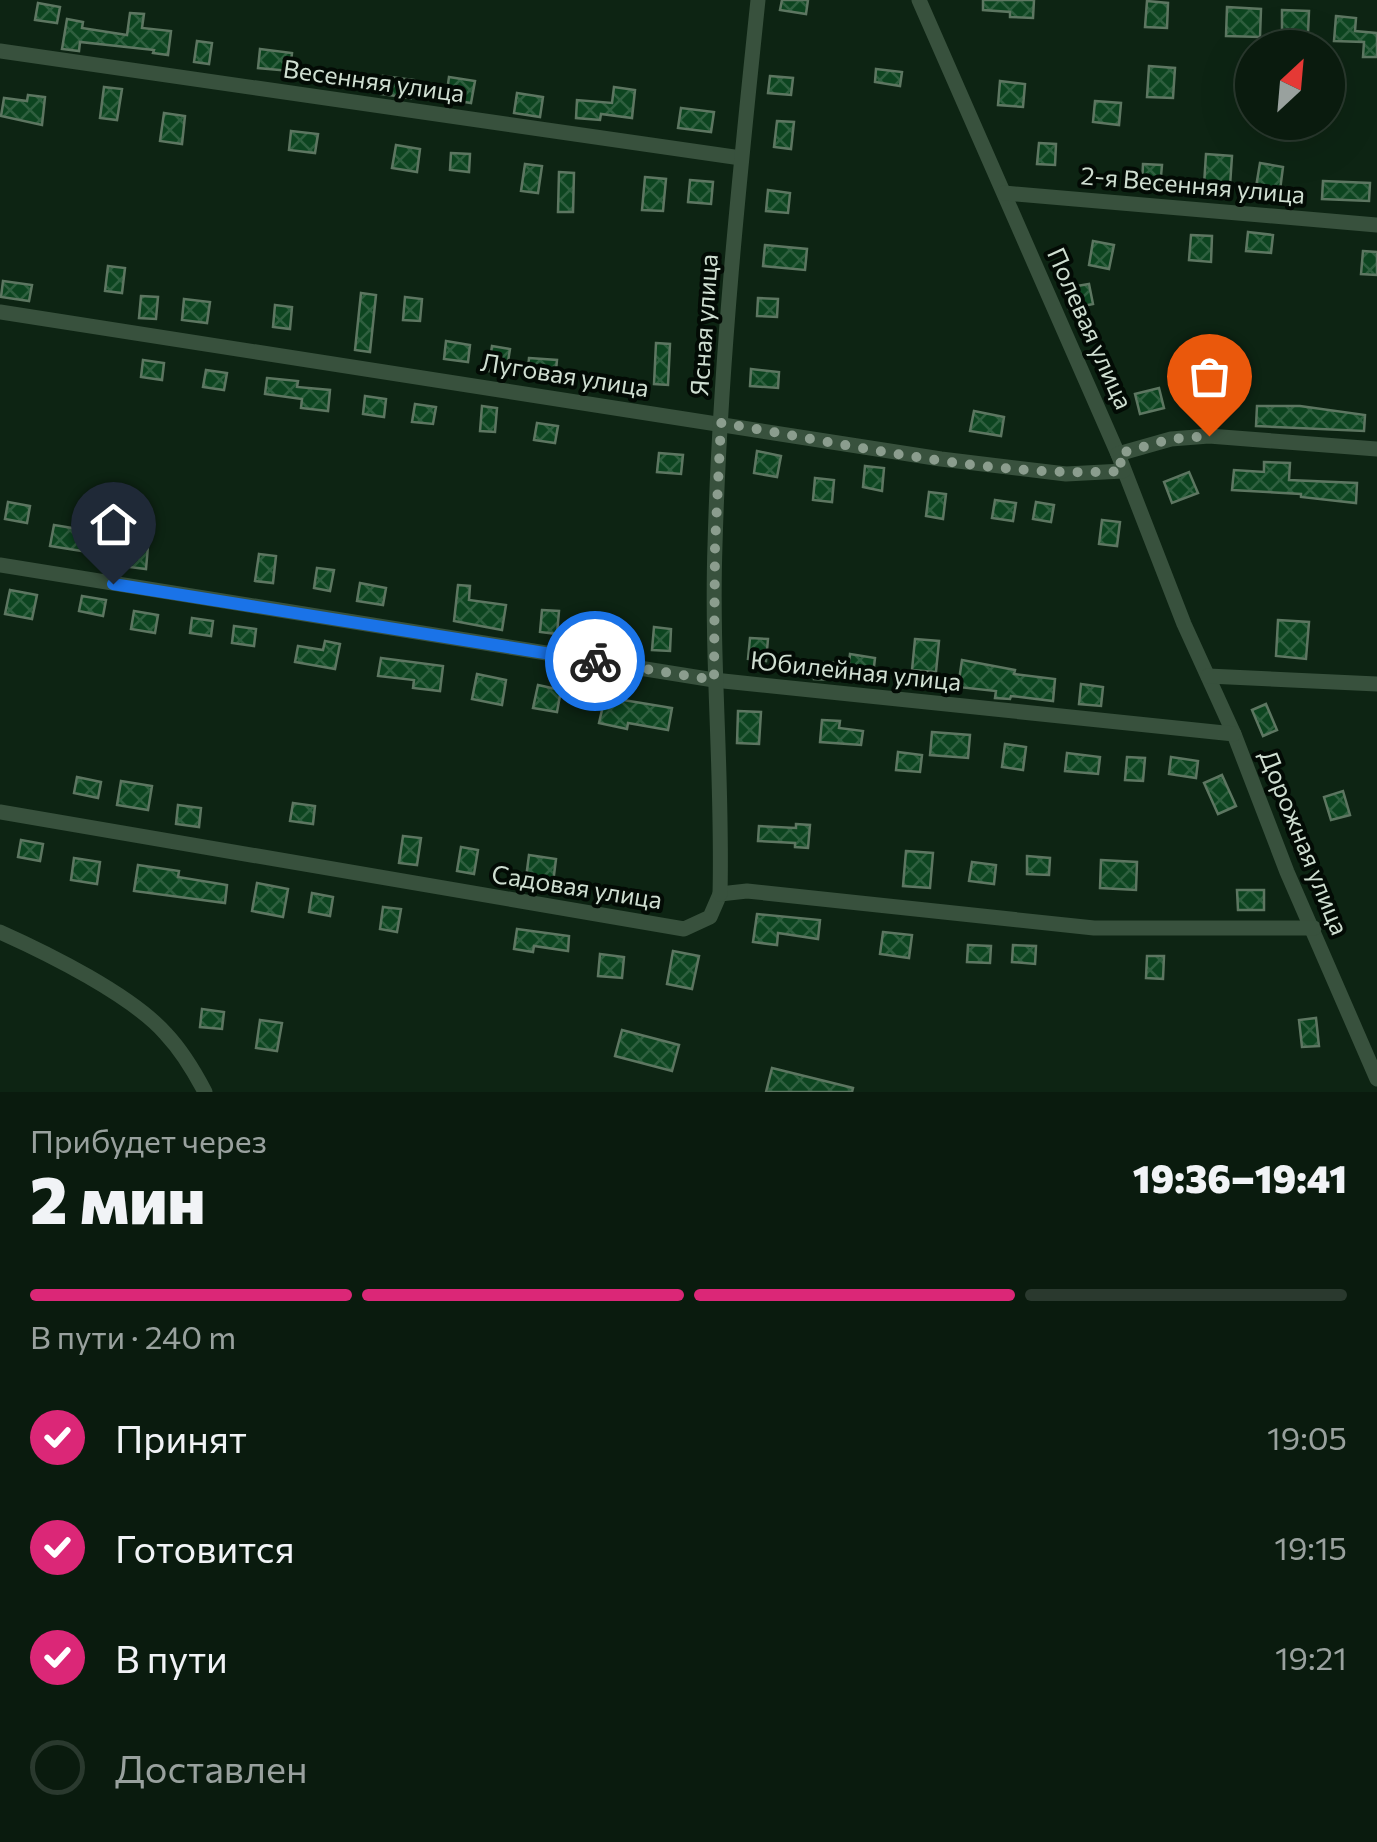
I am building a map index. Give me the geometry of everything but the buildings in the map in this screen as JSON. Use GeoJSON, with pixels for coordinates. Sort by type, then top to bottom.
{"type":"FeatureCollection","features":[{"type":"Feature","properties":{"kind":"street","name":"Ясная улица"},"geometry":{"type":"LineString","coordinates":[[720,894],[722,804],[714,680],[715,546],[741,158],[758,0]]}},
{"type":"Feature","properties":{"kind":"street","name":"Полевая улица"},"geometry":{"type":"LineString","coordinates":[[919,0],[1118,454],[1234,734]]}},
{"type":"Feature","properties":{"kind":"street","name":"Весенняя улица"},"geometry":{"type":"LineString","coordinates":[[0,51],[741,158]]}},
{"type":"Feature","properties":{"kind":"street","name":"2-я Весенняя улица"},"geometry":{"type":"LineString","coordinates":[[1004,193],[1377,225]]}},
{"type":"Feature","properties":{"kind":"street","name":"Луговая улица"},"geometry":{"type":"LineString","coordinates":[[0,312],[941,458],[1066,474],[1123,471]]}},
{"type":"Feature","properties":{"kind":"street"},"geometry":{"type":"LineString","coordinates":[[1118,454],[1171,439],[1209,436],[1377,449]]}},
{"type":"Feature","properties":{"kind":"street","name":"Юбилейная улица"},"geometry":{"type":"LineString","coordinates":[[0,566],[714,680],[1234,734]]}},
{"type":"Feature","properties":{"kind":"street"},"geometry":{"type":"LineString","coordinates":[[1208,676],[1377,684]]}},
{"type":"Feature","properties":{"kind":"street","name":"Дорожная улица"},"geometry":{"type":"LineString","coordinates":[[1234,734],[1287,872],[1377,1079]]}},
{"type":"Feature","properties":{"kind":"street","name":"Садовая улица"},"geometry":{"type":"LineString","coordinates":[[0,812],[684,929],[710,917],[720,894]]}},
{"type":"Feature","properties":{"kind":"street"},"geometry":{"type":"LineString","coordinates":[[720,894],[747,891],[1094,928],[1314,928]]}},
{"type":"Feature","properties":{"kind":"street"},"geometry":{"type":"LineString","coordinates":[[0,932],[98,984],[164,1030],[192,1067],[204,1092]]}},
{"type":"Feature","properties":{"kind":"way so far"},"geometry":{"type":"LineString","coordinates":[[595,661],[714,680],[721,423],[1066,474],[1123,471],[1118,454],[1171,439],[1209,436]]}},
{"type":"Feature","properties":{"kind":"route"},"geometry":{"type":"LineString","coordinates":[[113,584],[595,661]]}}]}
